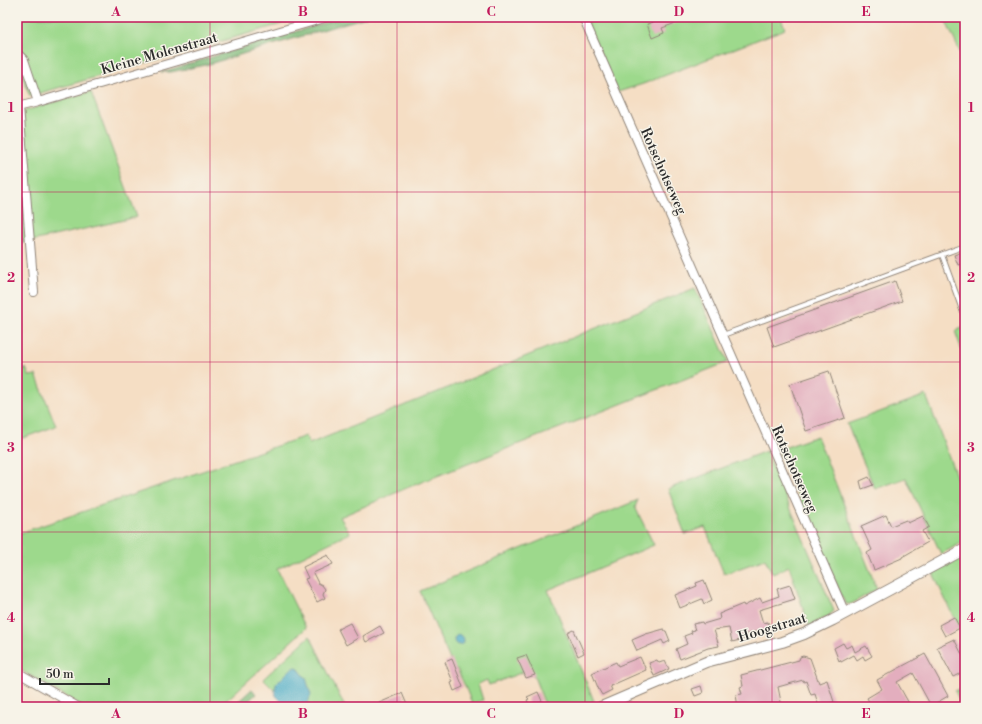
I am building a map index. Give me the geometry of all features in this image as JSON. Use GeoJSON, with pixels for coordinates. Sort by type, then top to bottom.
{"type":"FeatureCollection","features":[{"type":"Feature","properties":{"kind":"street","name":"Kleine Molenstraat"},"geometry":{"type":"LineString","coordinates":[[34,292],[18,106],[38,102],[328,17]]}},
{"type":"Feature","properties":{"kind":"street","name":"Rotschotseweg"},"geometry":{"type":"LineString","coordinates":[[583,17],[845,613]]}},
{"type":"Feature","properties":{"kind":"street"},"geometry":{"type":"LineString","coordinates":[[17,53],[24,60],[38,102]]}},
{"type":"Feature","properties":{"kind":"street","name":"Hoogstraat"},"geometry":{"type":"LineString","coordinates":[[602,707],[706,662],[794,638],[845,613],[965,549]]}},
{"type":"Feature","properties":{"kind":"street"},"geometry":{"type":"LineString","coordinates":[[17,672],[78,707]]}},
{"type":"Feature","properties":{"kind":"lane"},"geometry":{"type":"LineString","coordinates":[[723,335],[965,246]]}},
{"type":"Feature","properties":{"kind":"lane"},"geometry":{"type":"LineString","coordinates":[[942,255],[965,318]]}},
{"type":"Feature","properties":{"kind":"green space"},"geometry":{"type":"Polygon","coordinates":[[[17,17],[306,17],[30,96],[17,64],[17,17]]]}},
{"type":"Feature","properties":{"kind":"green space"},"geometry":{"type":"Polygon","coordinates":[[[344,17],[366,17],[206,65],[171,72],[162,72],[344,17]]]}},
{"type":"Feature","properties":{"kind":"green space"},"geometry":{"type":"Polygon","coordinates":[[[584,17],[781,17],[785,29],[643,84],[618,92],[584,17]]]}},
{"type":"Feature","properties":{"kind":"green space"},"geometry":{"type":"Polygon","coordinates":[[[944,17],[965,17],[965,63],[944,17]]]}},
{"type":"Feature","properties":{"kind":"green space"},"geometry":{"type":"Polygon","coordinates":[[[91,92],[137,217],[23,243],[17,171],[17,113],[91,92]]]}},
{"type":"Feature","properties":{"kind":"green space"},"geometry":{"type":"Polygon","coordinates":[[[695,288],[728,362],[409,487],[340,517],[350,533],[277,569],[306,628],[219,707],[84,707],[17,668],[17,534],[306,436],[309,444],[695,288]]]}},
{"type":"Feature","properties":{"kind":"green space"},"geometry":{"type":"Polygon","coordinates":[[[965,327],[965,359],[955,331],[965,327]]]}},
{"type":"Feature","properties":{"kind":"green space"},"geometry":{"type":"Polygon","coordinates":[[[26,368],[29,376],[36,375],[56,426],[17,440],[17,372],[26,368]]]}},
{"type":"Feature","properties":{"kind":"green space"},"geometry":{"type":"Polygon","coordinates":[[[926,395],[965,500],[965,541],[941,554],[906,478],[875,489],[847,424],[926,395]]]}},
{"type":"Feature","properties":{"kind":"green space"},"geometry":{"type":"Polygon","coordinates":[[[817,436],[877,589],[851,604],[846,604],[843,599],[778,450],[817,436]]]}},
{"type":"Feature","properties":{"kind":"green space"},"geometry":{"type":"Polygon","coordinates":[[[766,451],[834,611],[827,617],[809,626],[789,566],[773,574],[765,559],[724,574],[705,527],[685,534],[668,489],[766,451]]]}},
{"type":"Feature","properties":{"kind":"green space"},"geometry":{"type":"Polygon","coordinates":[[[638,500],[635,507],[654,545],[548,590],[594,701],[581,707],[546,707],[531,669],[489,685],[487,680],[478,684],[483,700],[472,704],[457,669],[454,669],[420,591],[638,500]]]}},
{"type":"Feature","properties":{"kind":"green space"},"geometry":{"type":"Polygon","coordinates":[[[965,556],[965,642],[933,573],[965,556]]]}},
{"type":"Feature","properties":{"kind":"green space"},"geometry":{"type":"Polygon","coordinates":[[[310,636],[345,707],[290,707],[290,705],[294,706],[306,678],[297,667],[275,690],[276,692],[263,679],[310,636]]]}},
{"type":"Feature","properties":{"kind":"green space"},"geometry":{"type":"Polygon","coordinates":[[[965,687],[965,707],[963,707],[955,691],[965,687]]]}},
{"type":"Feature","properties":{"kind":"green space"},"geometry":{"type":"Polygon","coordinates":[[[252,689],[256,694],[242,707],[232,707],[252,689]]]}},
{"type":"Feature","properties":{"kind":"water"},"geometry":{"type":"Polygon","coordinates":[[[457,635],[461,635],[464,640],[461,645],[457,645],[454,642],[454,638],[457,635]]]}},
{"type":"Feature","properties":{"kind":"water"},"geometry":{"type":"Polygon","coordinates":[[[295,667],[297,667],[306,678],[311,695],[304,707],[284,704],[276,696],[276,684],[295,667]]]}},
{"type":"Feature","properties":{"kind":"building"},"geometry":{"type":"Polygon","coordinates":[[[671,17],[690,18],[662,28],[664,33],[652,38],[647,24],[671,17]]]}},
{"type":"Feature","properties":{"kind":"building"},"geometry":{"type":"Polygon","coordinates":[[[965,251],[965,263],[958,265],[954,255],[965,251]]]}},
{"type":"Feature","properties":{"kind":"building"},"geometry":{"type":"Polygon","coordinates":[[[895,281],[902,301],[774,347],[767,327],[895,281]]]}},
{"type":"Feature","properties":{"kind":"building"},"geometry":{"type":"Polygon","coordinates":[[[829,371],[845,418],[806,431],[790,384],[829,371]]]}},
{"type":"Feature","properties":{"kind":"building"},"geometry":{"type":"Polygon","coordinates":[[[869,477],[873,485],[862,489],[860,481],[869,477]]]}},
{"type":"Feature","properties":{"kind":"building"},"geometry":{"type":"Polygon","coordinates":[[[886,515],[891,526],[906,520],[908,523],[923,516],[929,527],[922,531],[928,542],[902,558],[874,570],[867,553],[872,550],[861,526],[886,515]]]}},
{"type":"Feature","properties":{"kind":"building"},"geometry":{"type":"Polygon","coordinates":[[[328,555],[333,564],[313,573],[318,583],[325,589],[323,594],[325,598],[317,602],[305,579],[308,578],[303,567],[328,555]]]}},
{"type":"Feature","properties":{"kind":"building"},"geometry":{"type":"Polygon","coordinates":[[[704,580],[712,600],[704,604],[702,599],[680,608],[675,595],[697,586],[696,583],[704,580]]]}},
{"type":"Feature","properties":{"kind":"building"},"geometry":{"type":"Polygon","coordinates":[[[790,585],[795,599],[759,610],[763,623],[768,622],[770,632],[759,635],[758,631],[743,635],[744,639],[732,642],[729,628],[714,630],[719,646],[708,648],[680,659],[676,649],[687,644],[684,636],[695,630],[693,624],[702,622],[703,624],[720,619],[719,614],[743,604],[744,606],[760,598],[762,602],[779,596],[777,589],[790,585]]]}},
{"type":"Feature","properties":{"kind":"building"},"geometry":{"type":"Polygon","coordinates":[[[954,617],[960,628],[945,636],[939,625],[954,617]]]}},
{"type":"Feature","properties":{"kind":"building"},"geometry":{"type":"Polygon","coordinates":[[[350,623],[358,638],[346,645],[338,629],[350,623]]]}},
{"type":"Feature","properties":{"kind":"building"},"geometry":{"type":"Polygon","coordinates":[[[380,626],[384,633],[366,642],[363,636],[380,626]]]}},
{"type":"Feature","properties":{"kind":"building"},"geometry":{"type":"Polygon","coordinates":[[[664,629],[670,641],[664,644],[662,640],[637,651],[632,640],[664,629]]]}},
{"type":"Feature","properties":{"kind":"building"},"geometry":{"type":"Polygon","coordinates":[[[574,630],[584,653],[578,656],[568,633],[574,630]]]}},
{"type":"Feature","properties":{"kind":"building"},"geometry":{"type":"Polygon","coordinates":[[[954,639],[965,660],[965,671],[953,677],[937,647],[954,639]]]}},
{"type":"Feature","properties":{"kind":"building"},"geometry":{"type":"Polygon","coordinates":[[[843,643],[846,648],[852,645],[855,652],[866,646],[872,656],[865,660],[863,656],[857,660],[854,655],[841,662],[840,660],[839,661],[834,648],[843,643]]]}},
{"type":"Feature","properties":{"kind":"building"},"geometry":{"type":"Polygon","coordinates":[[[925,654],[948,696],[931,706],[913,673],[897,682],[911,707],[872,707],[867,698],[882,689],[877,680],[925,654]]]}},
{"type":"Feature","properties":{"kind":"building"},"geometry":{"type":"Polygon","coordinates":[[[526,655],[535,675],[526,678],[517,658],[526,655]]]}},
{"type":"Feature","properties":{"kind":"building"},"geometry":{"type":"Polygon","coordinates":[[[803,656],[810,658],[819,683],[827,680],[834,702],[819,707],[815,694],[811,695],[806,681],[804,682],[803,680],[778,687],[782,707],[738,707],[736,695],[742,694],[740,687],[743,686],[741,675],[799,660],[800,657],[803,656]]]}},
{"type":"Feature","properties":{"kind":"building"},"geometry":{"type":"Polygon","coordinates":[[[640,657],[646,670],[610,686],[612,690],[602,695],[592,673],[616,662],[618,666],[640,657]]]}},
{"type":"Feature","properties":{"kind":"building"},"geometry":{"type":"Polygon","coordinates":[[[452,659],[463,687],[454,691],[451,683],[453,682],[445,662],[452,659]]]}},
{"type":"Feature","properties":{"kind":"building"},"geometry":{"type":"Polygon","coordinates":[[[657,660],[659,663],[665,661],[669,669],[654,676],[649,663],[657,660]]]}},
{"type":"Feature","properties":{"kind":"building"},"geometry":{"type":"Polygon","coordinates":[[[701,686],[703,693],[695,696],[692,689],[701,686]]]}},
{"type":"Feature","properties":{"kind":"building"},"geometry":{"type":"Polygon","coordinates":[[[538,692],[542,701],[539,702],[541,707],[530,707],[527,700],[529,699],[527,697],[538,692]]]}},
{"type":"Feature","properties":{"kind":"building"},"geometry":{"type":"Polygon","coordinates":[[[402,693],[408,707],[370,707],[402,693]]]}}]}
